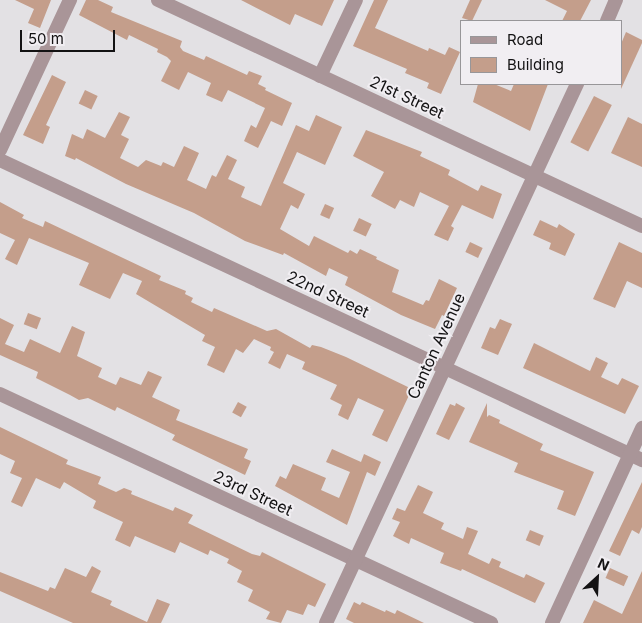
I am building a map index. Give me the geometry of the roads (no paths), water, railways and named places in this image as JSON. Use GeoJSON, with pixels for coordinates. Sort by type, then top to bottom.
{"type":"FeatureCollection","features":[{"type":"Feature","properties":{"kind":"street"},"geometry":{"type":"LineString","coordinates":[[0,150],[70,0]]}},
{"type":"Feature","properties":{"kind":"street","name":"21st Street"},"geometry":{"type":"LineString","coordinates":[[158,0],[642,226]]}},
{"type":"Feature","properties":{"kind":"street"},"geometry":{"type":"LineString","coordinates":[[320,76],[356,0]]}},
{"type":"Feature","properties":{"kind":"street"},"geometry":{"type":"LineString","coordinates":[[606,20],[616,0]]}},
{"type":"Feature","properties":{"kind":"street","name":"Canton Avenue"},"geometry":{"type":"LineString","coordinates":[[326,623],[578,85]]}},
{"type":"Feature","properties":{"kind":"street","name":"22nd Street"},"geometry":{"type":"LineString","coordinates":[[0,160],[636,457]]}},
{"type":"Feature","properties":{"kind":"street","name":"23rd Street"},"geometry":{"type":"LineString","coordinates":[[0,394],[491,623]]}},
{"type":"Feature","properties":{"kind":"street"},"geometry":{"type":"LineString","coordinates":[[552,623],[636,457],[642,428]]}}]}
